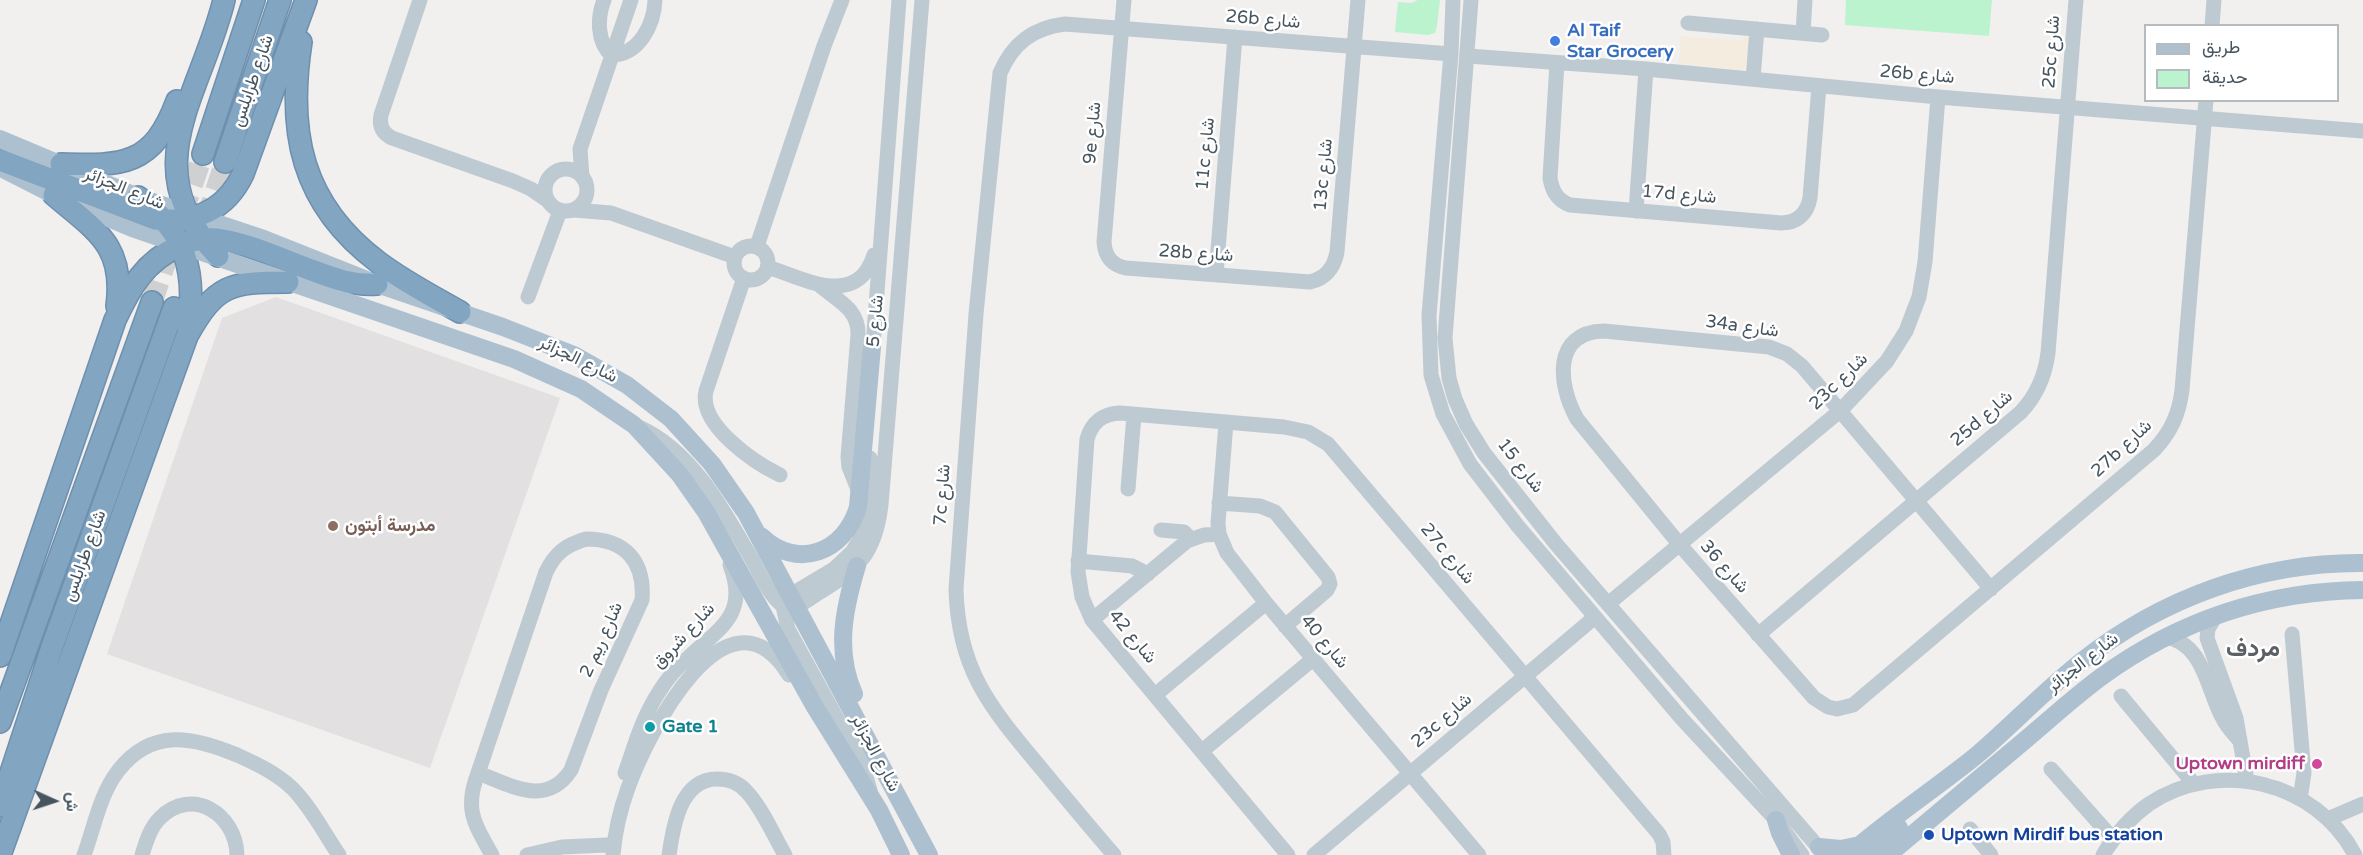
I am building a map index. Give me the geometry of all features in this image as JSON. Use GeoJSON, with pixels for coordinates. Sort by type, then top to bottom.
{"type":"FeatureCollection","features":[{"type":"Feature","properties":{"kind":"highway"},"geometry":{"type":"LineString","coordinates":[[61,164],[111,165],[132,159],[151,146],[171,117],[215,0]]}},
{"type":"Feature","properties":{"kind":"highway"},"geometry":{"type":"LineString","coordinates":[[0,855],[187,336],[192,283],[189,266],[190,227],[177,173],[179,131],[224,0]]}},
{"type":"Feature","properties":{"kind":"highway","name":"شارع طرابلس"},"geometry":{"type":"LineString","coordinates":[[203,154],[254,0]]}},
{"type":"Feature","properties":{"kind":"highway","name":"شارع طرابلس"},"geometry":{"type":"LineString","coordinates":[[225,162],[280,0]]}},
{"type":"Feature","properties":{"kind":"highway"},"geometry":{"type":"LineString","coordinates":[[0,656],[115,320],[129,291],[141,274],[190,227],[223,202],[238,183],[306,0]]}},
{"type":"Feature","properties":{"kind":"highway"},"geometry":{"type":"LineString","coordinates":[[306,0],[296,72],[296,120],[306,167],[320,199],[339,227],[376,260],[401,278],[460,312]]}},
{"type":"Feature","properties":{"kind":"highway"},"geometry":{"type":"LineString","coordinates":[[0,160],[147,217],[190,227],[341,281],[377,284]]}},
{"type":"Feature","properties":{"kind":"highway"},"geometry":{"type":"LineString","coordinates":[[54,195],[99,234],[113,256],[119,283],[115,320]]}},
{"type":"Feature","properties":{"kind":"highway"},"geometry":{"type":"LineString","coordinates":[[138,197],[165,221]]}},
{"type":"Feature","properties":{"kind":"highway"},"geometry":{"type":"LineString","coordinates":[[190,227],[218,256]]}},
{"type":"Feature","properties":{"kind":"highway"},"geometry":{"type":"LineString","coordinates":[[187,336],[205,306],[224,290],[244,283],[288,282]]}},
{"type":"Feature","properties":{"kind":"highway","name":"شارع طرابلس"},"geometry":{"type":"LineString","coordinates":[[0,722],[152,302]]}},
{"type":"Feature","properties":{"kind":"highway","name":"شارع طرابلس"},"geometry":{"type":"LineString","coordinates":[[0,806],[53,644],[174,308]]}},
{"type":"Feature","properties":{"kind":"main road","name":"شارع الجزائر"},"geometry":{"type":"LineString","coordinates":[[0,139],[138,197],[190,227]]}},
{"type":"Feature","properties":{"kind":"main road","name":"شارع الجزائر"},"geometry":{"type":"LineString","coordinates":[[0,168],[54,195],[132,228],[190,227]]}},
{"type":"Feature","properties":{"kind":"main road","name":"شارع الجزائر"},"geometry":{"type":"LineString","coordinates":[[218,256],[529,365],[581,389],[634,425],[680,475],[706,512],[815,707],[871,796],[901,855]]}},
{"type":"Feature","properties":{"kind":"main road","name":"شارع الجزائر"},"geometry":{"type":"LineString","coordinates":[[377,284],[546,342],[619,380],[650,401],[671,419],[712,464],[759,535],[790,602],[878,757],[929,855]]}},
{"type":"Feature","properties":{"kind":"main road"},"geometry":{"type":"LineString","coordinates":[[759,535],[785,552],[805,554],[824,550],[840,540],[849,530],[857,513],[860,492],[872,347]]}},
{"type":"Feature","properties":{"kind":"main road","name":"شارع الجزائر"},"geometry":{"type":"LineString","coordinates":[[1858,852],[1960,776],[1976,755],[2081,661],[2118,635],[2157,612],[2231,582],[2264,572],[2315,565],[2363,563]]}},
{"type":"Feature","properties":{"kind":"main road"},"geometry":{"type":"LineString","coordinates":[[857,566],[845,610],[844,662],[849,683],[871,729],[878,757]]}},
{"type":"Feature","properties":{"kind":"main road","name":"شارع الجزائر"},"geometry":{"type":"LineString","coordinates":[[1888,855],[2082,691],[2118,665],[2164,638],[2217,614],[2281,597],[2363,590]]}},
{"type":"Feature","properties":{"kind":"main road"},"geometry":{"type":"LineString","coordinates":[[1776,820],[1791,855]]}},
{"type":"Feature","properties":{"kind":"main road"},"geometry":{"type":"LineString","coordinates":[[1822,851],[1840,849],[1858,852]]}},
{"type":"Feature","properties":{"kind":"street"},"geometry":{"type":"LineString","coordinates":[[420,0],[381,115],[383,131],[392,138],[513,181],[567,210],[611,213],[735,257]]}},
{"type":"Feature","properties":{"kind":"street"},"geometry":{"type":"LineString","coordinates":[[604,0],[600,12],[600,29],[603,44],[611,55]]}},
{"type":"Feature","properties":{"kind":"street"},"geometry":{"type":"LineString","coordinates":[[528,297],[567,210],[582,203],[586,194],[580,149],[631,0]]}},
{"type":"Feature","properties":{"kind":"street"},"geometry":{"type":"LineString","coordinates":[[611,55],[624,53],[641,40],[651,22],[655,0]]}},
{"type":"Feature","properties":{"kind":"street"},"geometry":{"type":"LineString","coordinates":[[757,246],[824,46],[842,0]]}},
{"type":"Feature","properties":{"kind":"street","name":"شارع 5"},"geometry":{"type":"LineString","coordinates":[[790,602],[834,569],[852,552],[864,530],[869,492],[872,347],[899,0]]}},
{"type":"Feature","properties":{"kind":"street","name":"شارع 5"},"geometry":{"type":"LineString","coordinates":[[790,602],[846,576],[867,552],[875,534],[881,505],[922,0]]}},
{"type":"Feature","properties":{"kind":"street","name":"9e شارع"},"geometry":{"type":"LineString","coordinates":[[1104,242],[1124,0]]}},
{"type":"Feature","properties":{"kind":"street","name":"13c شارع"},"geometry":{"type":"LineString","coordinates":[[1301,282],[1319,280],[1326,275],[1336,261],[1358,0]]}},
{"type":"Feature","properties":{"kind":"street"},"geometry":{"type":"LineString","coordinates":[[1454,0],[1429,315],[1431,375],[1452,432],[1470,464],[1517,525],[1682,719],[1776,820],[1802,855]]}},
{"type":"Feature","properties":{"kind":"street","name":"شارع 15"},"geometry":{"type":"LineString","coordinates":[[1472,0],[1445,338],[1449,378],[1455,399],[1466,424],[1484,453],[1556,544],[1822,851]]}},
{"type":"Feature","properties":{"kind":"street"},"geometry":{"type":"LineString","coordinates":[[1803,33],[1805,0]]}},
{"type":"Feature","properties":{"kind":"street","name":"25c شارع"},"geometry":{"type":"LineString","coordinates":[[2068,107],[2076,0]]}},
{"type":"Feature","properties":{"kind":"street"},"geometry":{"type":"LineString","coordinates":[[2212,24],[2214,0]]}},
{"type":"Feature","properties":{"kind":"street"},"geometry":{"type":"LineString","coordinates":[[1688,23],[1822,35]]}},
{"type":"Feature","properties":{"kind":"street","name":"26b شارع"},"geometry":{"type":"LineString","coordinates":[[997,87],[1002,66],[1014,48],[1037,31],[1065,24],[1451,54]]}},
{"type":"Feature","properties":{"kind":"street"},"geometry":{"type":"LineString","coordinates":[[1753,79],[1757,29]]}},
{"type":"Feature","properties":{"kind":"street","name":"11c شارع"},"geometry":{"type":"LineString","coordinates":[[1216,275],[1235,37]]}},
{"type":"Feature","properties":{"kind":"street","name":"26b شارع"},"geometry":{"type":"LineString","coordinates":[[1468,56],[1646,69],[1938,97],[2363,131]]}},
{"type":"Feature","properties":{"kind":"street","name":"17d شارع"},"geometry":{"type":"LineString","coordinates":[[1557,63],[1550,178],[1554,192],[1570,206],[1781,223],[1788,223],[1801,217],[1809,205],[1810,198],[1819,86]]}},
{"type":"Feature","properties":{"kind":"street"},"geometry":{"type":"LineString","coordinates":[[1636,211],[1646,69]]}},
{"type":"Feature","properties":{"kind":"street","name":"7c شارع"},"geometry":{"type":"LineString","coordinates":[[997,87],[976,314],[956,589],[958,621],[971,669],[990,705],[1114,855]]}},
{"type":"Feature","properties":{"kind":"street","name":"23c شارع"},"geometry":{"type":"LineString","coordinates":[[1608,604],[1841,410],[1887,361],[1906,331],[1919,297],[1925,262],[1938,97]]}},
{"type":"Feature","properties":{"kind":"street"},"geometry":{"type":"LineString","coordinates":[[2204,118],[2206,102]]}},
{"type":"Feature","properties":{"kind":"street","name":"25d شارع"},"geometry":{"type":"LineString","coordinates":[[1758,635],[2029,404],[2040,385],[2048,353],[2068,107]]}},
{"type":"Feature","properties":{"kind":"street","name":"27b شارع"},"geometry":{"type":"LineString","coordinates":[[1860,700],[2154,450],[2171,429],[2177,417],[2182,390],[2204,118]]}},
{"type":"Feature","properties":{"kind":"street"},"geometry":{"type":"LineString","coordinates":[[547,200],[545,187],[555,173],[580,149]]}},
{"type":"Feature","properties":{"kind":"street"},"geometry":{"type":"LineString","coordinates":[[513,181],[533,180],[571,170],[582,177]]}},
{"type":"Feature","properties":{"kind":"street"},"geometry":{"type":"LineString","coordinates":[[1439,185],[1441,192],[1440,234],[1444,238],[1453,237]]}},
{"type":"Feature","properties":{"kind":"street"},"geometry":{"type":"LineString","coordinates":[[586,194],[611,213]]}},
{"type":"Feature","properties":{"kind":"street"},"geometry":{"type":"LineString","coordinates":[[768,267],[818,284],[846,285],[858,281],[871,266],[881,234]]}},
{"type":"Feature","properties":{"kind":"street","name":"28b شارع"},"geometry":{"type":"LineString","coordinates":[[1104,242],[1107,257],[1119,267],[1301,282]]}},
{"type":"Feature","properties":{"kind":"street"},"geometry":{"type":"LineString","coordinates":[[757,246],[766,254],[768,267],[761,277],[750,280],[735,270],[735,257],[744,247],[757,246]]}},
{"type":"Feature","properties":{"kind":"street"},"geometry":{"type":"LineString","coordinates":[[744,278],[706,391],[704,406],[711,419],[746,455],[780,475]]}},
{"type":"Feature","properties":{"kind":"street"},"geometry":{"type":"LineString","coordinates":[[818,284],[851,310],[857,322],[858,335],[848,457],[849,467],[860,492]]}},
{"type":"Feature","properties":{"kind":"street","name":"34a شارع"},"geometry":{"type":"LineString","coordinates":[[1577,419],[1570,407],[1564,382],[1565,356],[1576,339],[1594,331],[1769,346],[1795,359],[1841,410],[1991,589]]}},
{"type":"Feature","properties":{"kind":"street"},"geometry":{"type":"LineString","coordinates":[[1127,414],[1128,489]]}},
{"type":"Feature","properties":{"kind":"street","name":"27c شارع"},"geometry":{"type":"LineString","coordinates":[[1127,414],[1296,429],[1308,432],[1328,444],[1659,834],[1663,842],[1664,855]]}},
{"type":"Feature","properties":{"kind":"street","name":"شارع 42"},"geometry":{"type":"LineString","coordinates":[[1127,414],[1102,417],[1090,430],[1078,561],[1082,597],[1092,621],[1288,855]]}},
{"type":"Feature","properties":{"kind":"street","name":"شارع 36"},"geometry":{"type":"LineString","coordinates":[[1577,419],[1680,545],[1820,704],[1836,709],[1853,705],[1860,700]]}},
{"type":"Feature","properties":{"kind":"street","name":"شارع 40"},"geometry":{"type":"LineString","coordinates":[[1226,423],[1219,503],[1219,534],[1227,553],[1285,626],[1479,855]]}},
{"type":"Feature","properties":{"kind":"street"},"geometry":{"type":"LineString","coordinates":[[634,425],[656,436],[684,460],[712,494],[773,596],[790,602],[788,629],[863,766],[869,780],[871,796]]}},
{"type":"Feature","properties":{"kind":"street"},"geometry":{"type":"LineString","coordinates":[[1219,503],[1260,506],[1275,512],[1328,577],[1330,584],[1327,590],[1285,626]]}},
{"type":"Feature","properties":{"kind":"street"},"geometry":{"type":"LineString","coordinates":[[1517,525],[1518,519],[1526,518],[1543,537],[1556,544]]}},
{"type":"Feature","properties":{"kind":"street"},"geometry":{"type":"LineString","coordinates":[[1161,530],[1184,532],[1191,539]]}},
{"type":"Feature","properties":{"kind":"street"},"geometry":{"type":"LineString","coordinates":[[1092,621],[1191,539],[1219,534]]}},
{"type":"Feature","properties":{"kind":"street","name":"شارع ريم 2"},"geometry":{"type":"LineString","coordinates":[[478,773],[535,792],[556,787],[565,780],[571,770],[601,690],[642,600],[643,586],[640,572],[634,560],[625,550],[600,539],[586,539],[573,543],[552,560],[472,789],[471,809],[477,828],[492,855]]}},
{"type":"Feature","properties":{"kind":"street","name":"شارع شروق"},"geometry":{"type":"LineString","coordinates":[[608,852],[614,807],[643,740],[651,705],[688,657],[718,633],[729,619],[735,602],[735,584],[723,542]]}},
{"type":"Feature","properties":{"kind":"street"},"geometry":{"type":"LineString","coordinates":[[1078,561],[1132,566],[1148,574]]}},
{"type":"Feature","properties":{"kind":"street"},"geometry":{"type":"LineString","coordinates":[[1155,695],[1266,603]]}},
{"type":"Feature","properties":{"kind":"street"},"geometry":{"type":"LineString","coordinates":[[2217,614],[2208,629],[2207,638],[2236,718],[2247,781]]}},
{"type":"Feature","properties":{"kind":"street","name":"23c شارع"},"geometry":{"type":"LineString","coordinates":[[1314,855],[1596,617]]}},
{"type":"Feature","properties":{"kind":"street"},"geometry":{"type":"LineString","coordinates":[[2292,634],[2304,773],[2300,798]]}},
{"type":"Feature","properties":{"kind":"street"},"geometry":{"type":"LineString","coordinates":[[2164,638],[2180,641],[2193,651],[2222,718],[2239,740]]}},
{"type":"Feature","properties":{"kind":"street","name":"شارع شروق"},"geometry":{"type":"LineString","coordinates":[[643,740],[692,674],[720,649],[736,643],[751,643],[771,652],[782,664],[803,697],[815,707]]}},
{"type":"Feature","properties":{"kind":"street"},"geometry":{"type":"LineString","coordinates":[[1203,751],[1313,659]]}},
{"type":"Feature","properties":{"kind":"street"},"geometry":{"type":"LineString","coordinates":[[2121,696],[2193,784]]}},
{"type":"Feature","properties":{"kind":"street"},"geometry":{"type":"LineString","coordinates":[[84,855],[105,795],[118,771],[127,761],[146,748],[178,739],[212,744],[259,764],[281,779],[298,795],[339,855]]}},
{"type":"Feature","properties":{"kind":"street"},"geometry":{"type":"LineString","coordinates":[[2051,769],[2113,839]]}},
{"type":"Feature","properties":{"kind":"street"},"geometry":{"type":"LineString","coordinates":[[669,855],[677,818],[688,793],[701,782],[718,778],[734,782],[747,791],[784,855]]}},
{"type":"Feature","properties":{"kind":"street"},"geometry":{"type":"LineString","coordinates":[[2103,855],[2113,839],[2135,815],[2149,805],[2178,789],[2220,780],[2247,781],[2274,787],[2300,798],[2328,819],[2355,855]]}},
{"type":"Feature","properties":{"kind":"street"},"geometry":{"type":"LineString","coordinates":[[2328,819],[2363,804]]}},
{"type":"Feature","properties":{"kind":"street"},"geometry":{"type":"LineString","coordinates":[[141,855],[149,834],[161,816],[180,806],[191,805],[212,809],[229,823],[237,843],[237,855]]}},
{"type":"Feature","properties":{"kind":"street"},"geometry":{"type":"LineString","coordinates":[[1970,829],[1991,855]]}},
{"type":"Feature","properties":{"kind":"street"},"geometry":{"type":"LineString","coordinates":[[527,855],[561,847],[608,852]]}},
{"type":"Feature","properties":{"kind":"shaded area","name":"مدرسة أبتون"},"geometry":{"type":"Polygon","coordinates":[[[276,297],[560,398],[430,768],[107,654],[222,318],[276,297]]]}},
{"type":"Feature","properties":{"kind":"green space"},"geometry":{"type":"Polygon","coordinates":[[[1418,0],[1440,0],[1435,33],[1428,35],[1395,32],[1398,2],[1411,3],[1418,0]]]}},
{"type":"Feature","properties":{"kind":"green space"},"geometry":{"type":"Polygon","coordinates":[[[1846,0],[1992,0],[1989,36],[1845,25],[1846,0]]]}},
{"type":"Feature","properties":{"kind":"sand"},"geometry":{"type":"Polygon","coordinates":[[[1744,35],[1750,38],[1745,68],[1740,70],[1679,64],[1681,36],[1743,41],[1744,35]]]}},
{"type":"Feature","properties":{"kind":"tunnel"},"geometry":{"type":"LineString","coordinates":[[152,302],[203,154]]}},
{"type":"Feature","properties":{"kind":"tunnel"},"geometry":{"type":"LineString","coordinates":[[206,220],[225,162]]}},
{"type":"Feature","properties":{"kind":"place","name":"Al Taif Star Grocery"},"geometry":{"type":"Point","coordinates":[1555,41]}},
{"type":"Feature","properties":{"kind":"place","name":"مدرسة أبتون"},"geometry":{"type":"Point","coordinates":[333,526]}},
{"type":"Feature","properties":{"kind":"place","name":"Gate 1"},"geometry":{"type":"Point","coordinates":[650,727]}},
{"type":"Feature","properties":{"kind":"place","name":"Uptown mirdiff"},"geometry":{"type":"Point","coordinates":[2317,764]}},
{"type":"Feature","properties":{"kind":"place","name":"Uptown Mirdif bus station"},"geometry":{"type":"Point","coordinates":[1929,835]}},
{"type":"Feature","properties":{"kind":"district","name":"مردف"},"geometry":{"type":"Point","coordinates":[2253,650]}}]}
